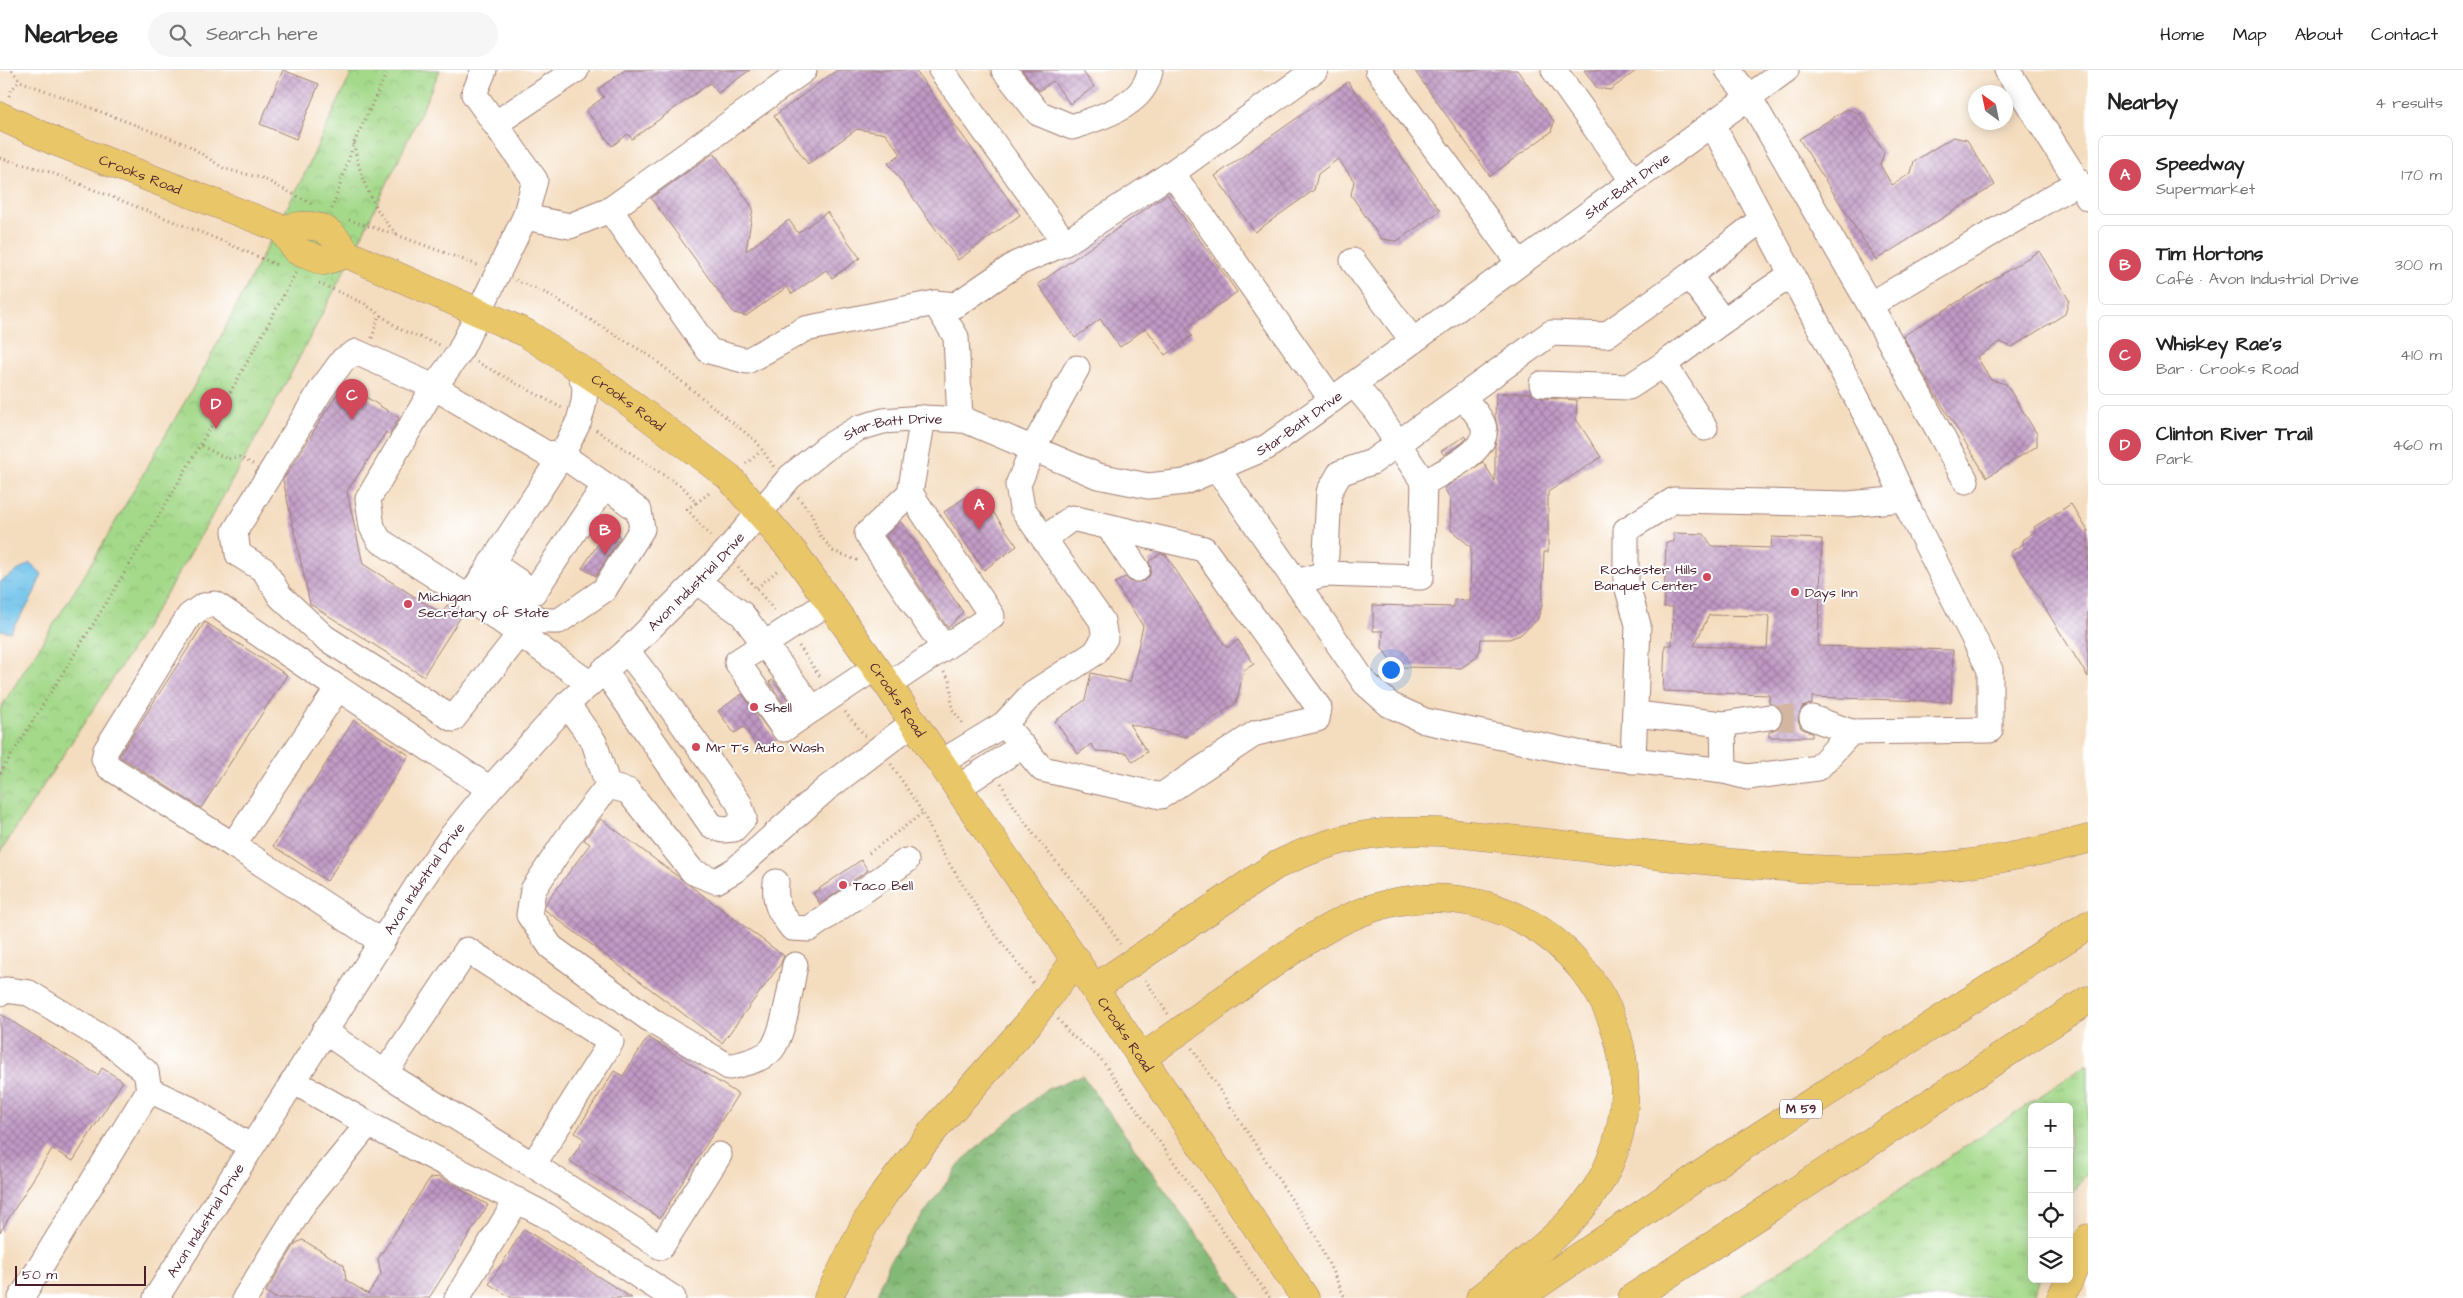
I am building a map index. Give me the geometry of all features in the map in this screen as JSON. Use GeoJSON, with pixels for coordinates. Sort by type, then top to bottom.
{"type":"FeatureCollection","features":[{"type":"Feature","properties":{"kind":"main road","name":"Crooks Road"},"geometry":{"type":"LineString","coordinates":[[0,116],[54,141],[282,229],[307,224],[334,234],[347,254],[526,334],[614,391],[729,477],[795,554],[882,676],[1096,987],[1305,1298]]}},
{"type":"Feature","properties":{"kind":"main road"},"geometry":{"type":"LineString","coordinates":[[1096,987],[1275,866],[1304,852],[1358,835],[1407,830],[1440,832],[1692,859],[1847,870],[1896,870],[1972,863],[2007,858],[2088,839]]}},
{"type":"Feature","properties":{"kind":"main road"},"geometry":{"type":"LineString","coordinates":[[1143,1057],[1294,949],[1327,929],[1352,916],[1400,902],[1440,899],[1472,902],[1517,917],[1556,941],[1572,956],[1590,979],[1602,997],[1612,1018],[1623,1063],[1624,1100],[1622,1120],[1609,1164],[1585,1204],[1544,1246],[1480,1298]]}},
{"type":"Feature","properties":{"kind":"main road","name":"M 59"},"geometry":{"type":"LineString","coordinates":[[1518,1298],[1728,1156],[2088,924]]}},
{"type":"Feature","properties":{"kind":"main road"},"geometry":{"type":"LineString","coordinates":[[828,1298],[865,1224],[901,1170],[1046,1002],[1076,959]]}},
{"type":"Feature","properties":{"kind":"main road"},"geometry":{"type":"LineString","coordinates":[[1632,1298],[2088,1000]]}},
{"type":"Feature","properties":{"kind":"main road"},"geometry":{"type":"LineString","coordinates":[[2061,1298],[2088,1238]]}},
{"type":"Feature","properties":{"kind":"street"},"geometry":{"type":"LineString","coordinates":[[484,70],[474,94],[534,180],[525,217],[459,353],[434,387],[368,499],[368,512],[372,527],[379,540],[480,581],[534,592],[605,485]]}},
{"type":"Feature","properties":{"kind":"street"},"geometry":{"type":"LineString","coordinates":[[495,124],[576,70]]}},
{"type":"Feature","properties":{"kind":"street"},"geometry":{"type":"LineString","coordinates":[[525,217],[570,226],[610,210],[804,70]]}},
{"type":"Feature","properties":{"kind":"street"},"geometry":{"type":"LineString","coordinates":[[941,70],[1065,243]]}},
{"type":"Feature","properties":{"kind":"street"},"geometry":{"type":"LineString","coordinates":[[1004,70],[1038,113],[1072,127],[1118,111],[1140,92],[1150,70]]}},
{"type":"Feature","properties":{"kind":"street"},"geometry":{"type":"LineString","coordinates":[[610,210],[709,351],[747,361],[805,329],[935,303],[956,305],[1016,264],[1065,243],[1172,173],[1315,70]]}},
{"type":"Feature","properties":{"kind":"street"},"geometry":{"type":"LineString","coordinates":[[1378,70],[1519,263]]}},
{"type":"Feature","properties":{"kind":"street"},"geometry":{"type":"LineString","coordinates":[[1554,70],[1633,181]]}},
{"type":"Feature","properties":{"kind":"street"},"geometry":{"type":"LineString","coordinates":[[1728,70],[1749,97],[1870,305],[1966,481]]}},
{"type":"Feature","properties":{"kind":"street","name":"Star-Batt Drive"},"geometry":{"type":"LineString","coordinates":[[759,514],[786,482],[827,447],[859,428],[883,421],[923,418],[965,420],[1098,476],[1148,486],[1185,482],[1218,470],[1267,447],[1786,70]]}},
{"type":"Feature","properties":{"kind":"street"},"geometry":{"type":"LineString","coordinates":[[1870,305],[2083,190],[2007,70]]}},
{"type":"Feature","properties":{"kind":"street"},"geometry":{"type":"LineString","coordinates":[[1712,124],[1871,425],[1904,499],[1990,670],[1990,730],[1852,732],[1812,718]]}},
{"type":"Feature","properties":{"kind":"street"},"geometry":{"type":"LineString","coordinates":[[1172,173],[1332,400]]}},
{"type":"Feature","properties":{"kind":"street"},"geometry":{"type":"LineString","coordinates":[[1325,574],[1329,492],[1340,473],[1372,462],[1551,332],[1606,335],[1689,276],[1762,219]]}},
{"type":"Feature","properties":{"kind":"street"},"geometry":{"type":"LineString","coordinates":[[1353,261],[1413,341]]}},
{"type":"Feature","properties":{"kind":"street"},"geometry":{"type":"LineString","coordinates":[[1542,384],[1629,387],[1792,274]]}},
{"type":"Feature","properties":{"kind":"street"},"geometry":{"type":"LineString","coordinates":[[1689,276],[1722,321]]}},
{"type":"Feature","properties":{"kind":"street"},"geometry":{"type":"LineString","coordinates":[[935,303],[956,337],[960,420]]}},
{"type":"Feature","properties":{"kind":"street"},"geometry":{"type":"LineString","coordinates":[[480,581],[541,621],[559,621],[604,590],[642,529],[639,511],[562,455],[545,453],[434,387],[356,352],[343,360],[332,375],[235,531],[238,554],[264,570],[280,596],[324,637],[453,719],[519,635]]}},
{"type":"Feature","properties":{"kind":"street"},"geometry":{"type":"LineString","coordinates":[[1664,364],[1705,428]]}},
{"type":"Feature","properties":{"kind":"street"},"geometry":{"type":"LineString","coordinates":[[480,581],[562,455],[580,420],[585,387],[578,366]]}},
{"type":"Feature","properties":{"kind":"street"},"geometry":{"type":"LineString","coordinates":[[942,762],[975,740],[1004,724],[1033,693],[1095,652],[1106,638],[1102,621],[1022,508],[1018,485],[1033,448],[1077,368]]}},
{"type":"Feature","properties":{"kind":"street"},"geometry":{"type":"LineString","coordinates":[[1296,582],[1325,574],[1421,577],[1424,483],[1354,384]]}},
{"type":"Feature","properties":{"kind":"street"},"geometry":{"type":"LineString","coordinates":[[580,420],[614,391]]}},
{"type":"Feature","properties":{"kind":"street"},"geometry":{"type":"LineString","coordinates":[[1424,483],[1476,452],[1484,441],[1484,427],[1463,397]]}},
{"type":"Feature","properties":{"kind":"street"},"geometry":{"type":"LineString","coordinates":[[923,418],[910,493],[867,534],[938,652]]}},
{"type":"Feature","properties":{"kind":"street"},"geometry":{"type":"LineString","coordinates":[[1218,470],[1365,683],[1390,705],[1425,721],[1582,754],[1633,762],[1724,771],[1747,777],[1818,768],[1852,732]]}},
{"type":"Feature","properties":{"kind":"street"},"geometry":{"type":"LineString","coordinates":[[829,602],[737,662],[784,729],[823,702],[938,652],[992,616],[910,493]]}},
{"type":"Feature","properties":{"kind":"street"},"geometry":{"type":"LineString","coordinates":[[1633,762],[1638,625],[1626,582],[1626,530],[1674,500],[1848,504],[1904,499]]}},
{"type":"Feature","properties":{"kind":"street","name":"Avon Industrial Drive"},"geometry":{"type":"LineString","coordinates":[[162,1296],[251,1147],[324,1031],[451,837],[490,789],[567,704],[626,651],[725,553],[759,514]]}},
{"type":"Feature","properties":{"kind":"street"},"geometry":{"type":"LineString","coordinates":[[1004,724],[1042,770],[1161,796],[1256,733],[1317,719],[1319,708],[1314,700],[1204,549],[1072,518],[1044,539]]}},
{"type":"Feature","properties":{"kind":"street"},"geometry":{"type":"LineString","coordinates":[[1109,527],[1137,569]]}},
{"type":"Feature","properties":{"kind":"street"},"geometry":{"type":"LineString","coordinates":[[480,581],[519,635],[597,677],[711,825],[723,830],[734,829],[744,818],[739,803],[669,705],[626,651]]}},
{"type":"Feature","properties":{"kind":"street"},"geometry":{"type":"LineString","coordinates":[[696,581],[742,614],[765,644],[823,702]]}},
{"type":"Feature","properties":{"kind":"street"},"geometry":{"type":"LineString","coordinates":[[382,942],[109,767],[104,760],[106,750],[189,616],[203,606],[215,604],[490,789]]}},
{"type":"Feature","properties":{"kind":"street"},"geometry":{"type":"LineString","coordinates":[[233,846],[338,688]]}},
{"type":"Feature","properties":{"kind":"street"},"geometry":{"type":"LineString","coordinates":[[567,704],[594,742],[608,786]]}},
{"type":"Feature","properties":{"kind":"street"},"geometry":{"type":"LineString","coordinates":[[1636,714],[1723,724],[1769,717]]}},
{"type":"Feature","properties":{"kind":"street"},"geometry":{"type":"LineString","coordinates":[[608,786],[628,791],[693,872],[716,881],[749,859],[804,807],[914,722]]}},
{"type":"Feature","properties":{"kind":"street"},"geometry":{"type":"LineString","coordinates":[[1723,724],[1724,771]]}},
{"type":"Feature","properties":{"kind":"street"},"geometry":{"type":"LineString","coordinates":[[959,787],[1022,746]]}},
{"type":"Feature","properties":{"kind":"street"},"geometry":{"type":"LineString","coordinates":[[608,786],[566,840],[533,890],[529,915],[551,947],[655,1023],[729,1067],[750,1062],[772,1049],[781,1028],[795,965]]}},
{"type":"Feature","properties":{"kind":"street"},"geometry":{"type":"LineString","coordinates":[[776,882],[775,898],[780,912],[792,928],[809,929],[906,861]]}},
{"type":"Feature","properties":{"kind":"street"},"geometry":{"type":"LineString","coordinates":[[386,1073],[467,950],[611,1042],[533,1165]]}},
{"type":"Feature","properties":{"kind":"street"},"geometry":{"type":"LineString","coordinates":[[0,993],[6,990],[29,993],[109,1042],[146,1072],[149,1090],[14,1296]]}},
{"type":"Feature","properties":{"kind":"street"},"geometry":{"type":"LineString","coordinates":[[324,1031],[386,1073],[661,1247],[720,1155]]}},
{"type":"Feature","properties":{"kind":"street"},"geometry":{"type":"LineString","coordinates":[[293,1081],[368,1124],[547,1216],[674,1298]]}},
{"type":"Feature","properties":{"kind":"street"},"geometry":{"type":"LineString","coordinates":[[149,1090],[190,1109],[251,1147]]}},
{"type":"Feature","properties":{"kind":"street"},"geometry":{"type":"LineString","coordinates":[[245,1298],[304,1203],[368,1124]]}},
{"type":"Feature","properties":{"kind":"street"},"geometry":{"type":"LineString","coordinates":[[457,1298],[517,1200]]}},
{"type":"Feature","properties":{"kind":"path"},"geometry":{"type":"LineString","coordinates":[[12,70],[20,81],[188,146],[225,168],[262,178],[313,205]]}},
{"type":"Feature","properties":{"kind":"path"},"geometry":{"type":"LineString","coordinates":[[330,215],[354,143],[388,70]]}},
{"type":"Feature","properties":{"kind":"path"},"geometry":{"type":"LineString","coordinates":[[12,88],[20,81]]}},
{"type":"Feature","properties":{"kind":"path"},"geometry":{"type":"LineString","coordinates":[[354,143],[358,164],[369,194],[384,220],[397,235]]}},
{"type":"Feature","properties":{"kind":"path"},"geometry":{"type":"LineString","coordinates":[[0,158],[56,174],[215,238],[304,277]]}},
{"type":"Feature","properties":{"kind":"path"},"geometry":{"type":"LineString","coordinates":[[345,219],[397,235],[498,272],[548,294],[650,356],[757,442],[761,451],[812,515],[819,534],[833,551],[865,564]]}},
{"type":"Feature","properties":{"kind":"path"},"geometry":{"type":"LineString","coordinates":[[0,773],[104,610],[202,446],[299,266]]}},
{"type":"Feature","properties":{"kind":"path"},"geometry":{"type":"LineString","coordinates":[[312,280],[365,304],[401,330],[459,353],[553,402],[685,489],[696,503],[687,509],[757,588],[787,629],[823,702],[853,724],[897,770],[923,812],[939,847],[986,922],[1070,1034],[1101,1059],[1270,1298]]}},
{"type":"Feature","properties":{"kind":"path"},"geometry":{"type":"LineString","coordinates":[[202,446],[227,459],[239,457],[248,460],[269,474]]}},
{"type":"Feature","properties":{"kind":"path"},"geometry":{"type":"LineString","coordinates":[[938,652],[950,682],[952,709],[975,740]]}},
{"type":"Feature","properties":{"kind":"path"},"geometry":{"type":"LineString","coordinates":[[991,766],[1006,793],[1042,847],[1062,867],[1108,923],[1132,962],[1180,1030],[1315,1235],[1345,1298]]}},
{"type":"Feature","properties":{"kind":"path"},"geometry":{"type":"LineString","coordinates":[[869,853],[923,812]]}},
{"type":"Feature","properties":{"kind":"green space"},"geometry":{"type":"Polygon","coordinates":[[[353,70],[440,70],[351,257],[255,440],[142,633],[0,853],[0,709],[86,573],[205,367],[303,177],[353,70]]]}},
{"type":"Feature","properties":{"kind":"green space"},"geometry":{"type":"Polygon","coordinates":[[[2088,1064],[2088,1172],[2073,1192],[2073,1103],[2030,1103],[2088,1064]]]}},
{"type":"Feature","properties":{"kind":"green space"},"geometry":{"type":"Polygon","coordinates":[[[1082,1075],[1242,1298],[876,1298],[889,1262],[963,1160],[1045,1090],[1082,1075]]]}},
{"type":"Feature","properties":{"kind":"green space"},"geometry":{"type":"Polygon","coordinates":[[[2028,1104],[2028,1283],[2039,1283],[2033,1298],[1739,1298],[2028,1104]]]}},
{"type":"Feature","properties":{"kind":"water"},"geometry":{"type":"Polygon","coordinates":[[[30,563],[42,574],[31,600],[10,632],[0,630],[0,582],[30,563]]]}},
{"type":"Feature","properties":{"kind":"building"},"geometry":{"type":"Polygon","coordinates":[[[283,70],[319,84],[296,139],[260,124],[283,70]]]}},
{"type":"Feature","properties":{"kind":"building"},"geometry":{"type":"Polygon","coordinates":[[[625,70],[750,70],[718,93],[710,83],[632,139],[628,134],[612,146],[586,110],[604,97],[598,89],[625,70]]]}},
{"type":"Feature","properties":{"kind":"building"},"geometry":{"type":"Polygon","coordinates":[[[837,70],[915,70],[1020,215],[958,260],[888,163],[901,154],[886,134],[857,129],[808,164],[774,116],[837,70]]]}},
{"type":"Feature","properties":{"kind":"building"},"geometry":{"type":"Polygon","coordinates":[[[1022,70],[1082,70],[1094,87],[1070,104],[1053,81],[1039,91],[1022,70]]]}},
{"type":"Feature","properties":{"kind":"building"},"geometry":{"type":"Polygon","coordinates":[[[1414,70],[1517,70],[1554,122],[1551,132],[1490,176],[1414,70]]]}},
{"type":"Feature","properties":{"kind":"building"},"geometry":{"type":"Polygon","coordinates":[[[1584,70],[1637,70],[1610,90],[1597,88],[1584,70]]]}},
{"type":"Feature","properties":{"kind":"building"},"geometry":{"type":"Polygon","coordinates":[[[1348,82],[1440,211],[1397,241],[1381,239],[1351,195],[1354,181],[1338,159],[1318,174],[1314,190],[1255,232],[1215,176],[1348,82]]]}},
{"type":"Feature","properties":{"kind":"building"},"geometry":{"type":"Polygon","coordinates":[[[1847,109],[1860,114],[1884,153],[1880,165],[1892,185],[1911,173],[1914,161],[1953,137],[1967,140],[1995,185],[1876,260],[1799,139],[1847,109]]]}},
{"type":"Feature","properties":{"kind":"building"},"geometry":{"type":"Polygon","coordinates":[[[714,153],[753,208],[746,251],[789,220],[798,233],[827,212],[860,258],[832,278],[826,270],[792,294],[787,287],[746,316],[734,313],[651,198],[714,153]]]}},
{"type":"Feature","properties":{"kind":"building"},"geometry":{"type":"Polygon","coordinates":[[[1167,194],[1237,292],[1186,328],[1192,336],[1165,355],[1146,328],[1120,347],[1100,319],[1075,338],[1038,284],[1167,194]]]}},
{"type":"Feature","properties":{"kind":"building"},"geometry":{"type":"Polygon","coordinates":[[[2039,251],[2069,300],[2065,314],[2012,347],[2000,342],[1977,357],[1991,380],[2006,384],[2037,434],[2037,446],[1987,477],[1935,394],[1903,336],[2039,251]]]}},
{"type":"Feature","properties":{"kind":"building"},"geometry":{"type":"Polygon","coordinates":[[[344,383],[399,418],[389,435],[386,432],[347,492],[363,564],[442,614],[447,605],[462,615],[423,676],[310,604],[283,480],[344,383]]]}},
{"type":"Feature","properties":{"kind":"building"},"geometry":{"type":"Polygon","coordinates":[[[1496,393],[1532,393],[1542,398],[1577,400],[1576,419],[1601,457],[1548,492],[1548,552],[1544,552],[1542,606],[1537,620],[1520,635],[1509,639],[1481,639],[1480,650],[1476,658],[1461,668],[1399,667],[1391,661],[1382,648],[1383,631],[1373,631],[1373,605],[1454,607],[1454,600],[1470,601],[1471,547],[1451,530],[1450,498],[1444,488],[1483,462],[1495,481],[1495,446],[1498,430],[1495,417],[1496,393]]]}},
{"type":"Feature","properties":{"kind":"building"},"geometry":{"type":"Polygon","coordinates":[[[1465,436],[1467,438],[1462,443],[1444,455],[1441,451],[1465,436]]]}},
{"type":"Feature","properties":{"kind":"building"},"geometry":{"type":"Polygon","coordinates":[[[977,489],[1017,546],[984,570],[944,512],[977,489]]]}},
{"type":"Feature","properties":{"kind":"building"},"geometry":{"type":"Polygon","coordinates":[[[2071,504],[2088,531],[2088,677],[2010,552],[2024,544],[2022,540],[2036,531],[2034,527],[2071,504]]]}},
{"type":"Feature","properties":{"kind":"building"},"geometry":{"type":"Polygon","coordinates":[[[901,522],[963,612],[948,628],[886,536],[901,522]]]}},
{"type":"Feature","properties":{"kind":"building"},"geometry":{"type":"Polygon","coordinates":[[[608,529],[620,537],[596,576],[582,568],[608,529]]]}},
{"type":"Feature","properties":{"kind":"building","name":"Days Inn"},"geometry":{"type":"Polygon","coordinates":[[[1674,533],[1704,534],[1712,546],[1771,548],[1772,537],[1822,539],[1818,646],[1953,650],[1951,702],[1812,697],[1812,704],[1802,707],[1798,720],[1801,728],[1812,733],[1812,737],[1769,737],[1769,732],[1778,728],[1782,723],[1783,715],[1780,708],[1769,703],[1769,695],[1663,691],[1665,645],[1672,645],[1673,607],[1664,607],[1666,542],[1674,542],[1674,533]],[[1709,615],[1694,646],[1767,649],[1769,616],[1709,615]]]}},
{"type":"Feature","properties":{"kind":"building"},"geometry":{"type":"Polygon","coordinates":[[[1160,554],[1166,555],[1227,648],[1238,640],[1254,664],[1244,670],[1236,703],[1186,737],[1129,724],[1147,752],[1133,762],[1127,753],[1096,751],[1091,744],[1078,754],[1055,721],[1085,700],[1091,673],[1130,682],[1143,626],[1115,583],[1125,577],[1131,582],[1145,581],[1150,575],[1149,561],[1160,554]]]}},
{"type":"Feature","properties":{"kind":"building"},"geometry":{"type":"Polygon","coordinates":[[[205,622],[287,675],[201,808],[119,756],[205,622]]]}},
{"type":"Feature","properties":{"kind":"building"},"geometry":{"type":"Polygon","coordinates":[[[773,680],[789,701],[784,704],[769,682],[773,680]]]}},
{"type":"Feature","properties":{"kind":"building"},"geometry":{"type":"Polygon","coordinates":[[[742,694],[776,740],[760,751],[744,727],[734,733],[718,711],[742,694]]]}},
{"type":"Feature","properties":{"kind":"building"},"geometry":{"type":"Polygon","coordinates":[[[354,720],[409,755],[327,881],[273,846],[354,720]]]}},
{"type":"Feature","properties":{"kind":"building"},"geometry":{"type":"Polygon","coordinates":[[[601,819],[784,956],[780,965],[722,1043],[544,909],[546,903],[590,844],[584,840],[601,819]]]}},
{"type":"Feature","properties":{"kind":"building","name":"Taco Bell"},"geometry":{"type":"Polygon","coordinates":[[[861,860],[868,870],[820,904],[813,893],[861,860]]]}},
{"type":"Feature","properties":{"kind":"building"},"geometry":{"type":"Polygon","coordinates":[[[0,1014],[98,1075],[102,1068],[123,1081],[73,1161],[52,1149],[0,1232],[0,1014]]]}},
{"type":"Feature","properties":{"kind":"building"},"geometry":{"type":"Polygon","coordinates":[[[648,1037],[738,1094],[660,1218],[570,1161],[584,1139],[575,1133],[614,1071],[623,1076],[648,1037]]]}},
{"type":"Feature","properties":{"kind":"building"},"geometry":{"type":"Polygon","coordinates":[[[439,1177],[488,1205],[429,1298],[275,1298],[266,1292],[296,1243],[303,1240],[344,1265],[346,1280],[368,1294],[381,1274],[378,1259],[430,1178],[439,1177]]]}},
{"type":"Feature","properties":{"kind":"building"},"geometry":{"type":"Polygon","coordinates":[[[524,1229],[632,1298],[512,1298],[489,1284],[524,1229]]]}},
{"type":"Feature","properties":{"kind":"tunnel"},"geometry":{"type":"LineString","coordinates":[[1769,717],[1812,718]]}},
{"type":"Feature","properties":{"kind":"place","name":"Whiskey Rae's"},"geometry":{"type":"Point","coordinates":[352,420]}},
{"type":"Feature","properties":{"kind":"place","name":"Clinton River Trail"},"geometry":{"type":"Point","coordinates":[216,429]}},
{"type":"Feature","properties":{"kind":"place","name":"Speedway"},"geometry":{"type":"Point","coordinates":[979,530]}},
{"type":"Feature","properties":{"kind":"place","name":"Tim Hortons"},"geometry":{"type":"Point","coordinates":[605,555]}},
{"type":"Feature","properties":{"kind":"place","name":"Rochester Hills Banquet Center"},"geometry":{"type":"Point","coordinates":[1707,577]}},
{"type":"Feature","properties":{"kind":"place","name":"Days Inn"},"geometry":{"type":"Point","coordinates":[1795,592]}},
{"type":"Feature","properties":{"kind":"place","name":"Michigan Secretary of State"},"geometry":{"type":"Point","coordinates":[408,604]}},
{"type":"Feature","properties":{"kind":"place","name":"Shell"},"geometry":{"type":"Point","coordinates":[754,707]}},
{"type":"Feature","properties":{"kind":"place","name":"Mr T's Auto Wash"},"geometry":{"type":"Point","coordinates":[696,747]}},
{"type":"Feature","properties":{"kind":"place","name":"Taco Bell"},"geometry":{"type":"Point","coordinates":[843,885]}}]}
